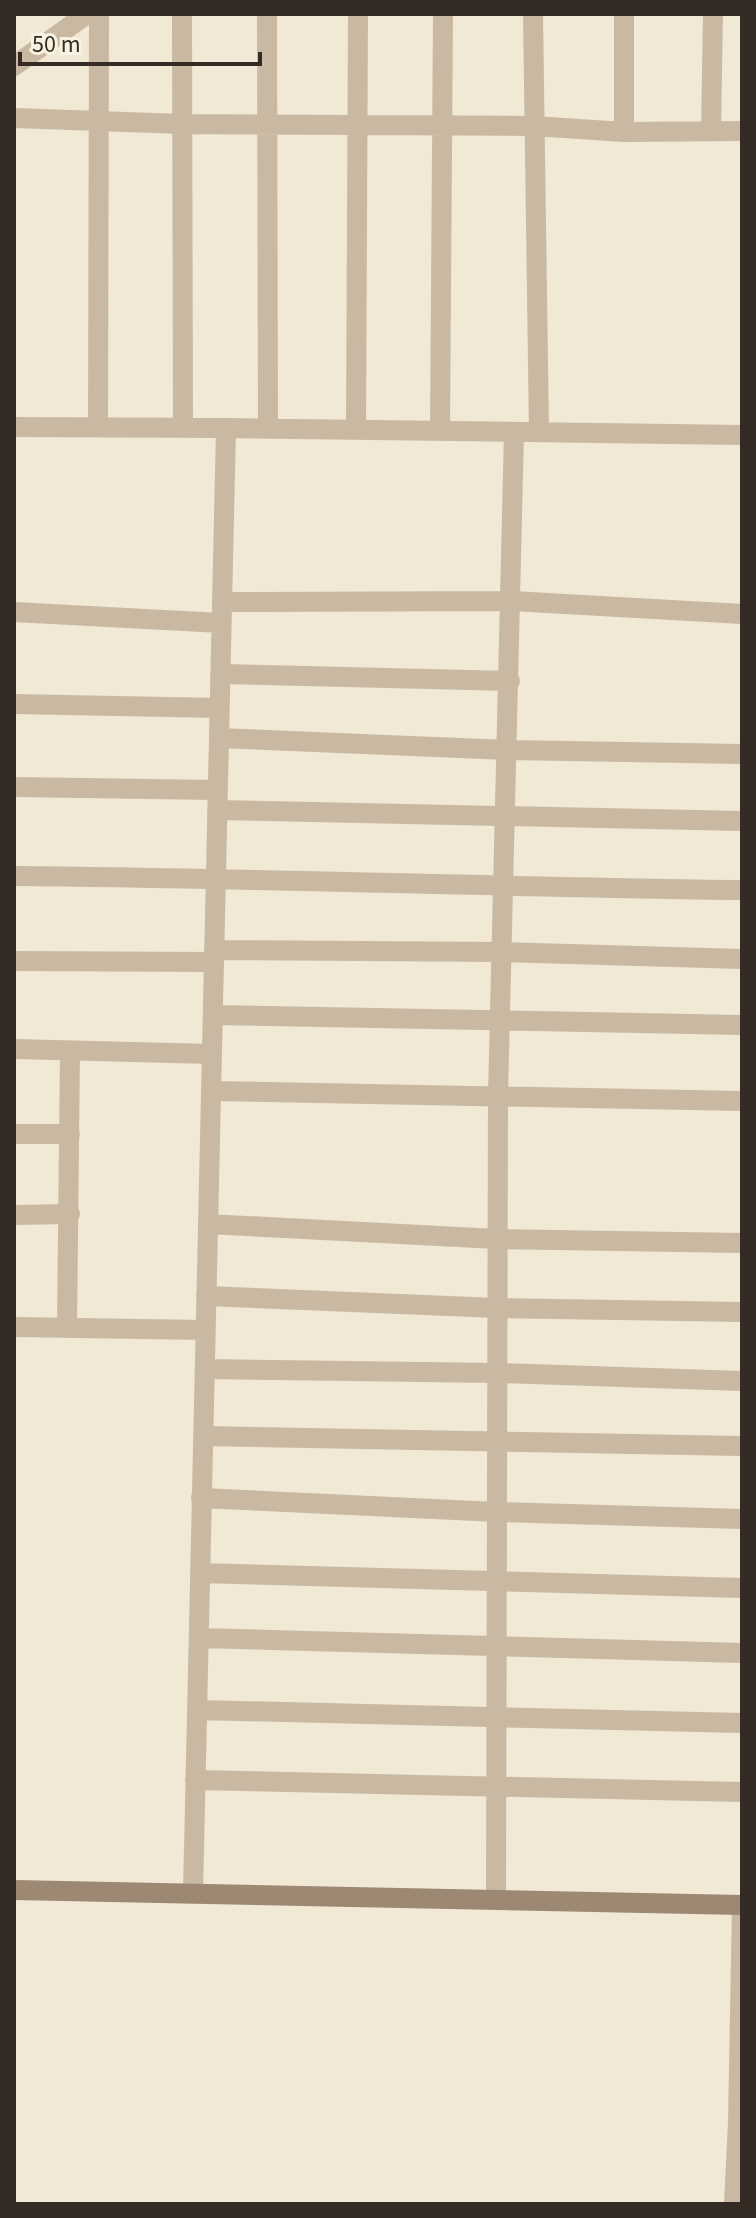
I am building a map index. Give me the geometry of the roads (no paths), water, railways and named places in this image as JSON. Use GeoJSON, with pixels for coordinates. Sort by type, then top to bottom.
{"type":"FeatureCollection","features":[{"type":"Feature","properties":{"kind":"street"},"geometry":{"type":"LineString","coordinates":[[14,66],[87,14]]}},
{"type":"Feature","properties":{"kind":"street"},"geometry":{"type":"LineString","coordinates":[[98,427],[99,14]]}},
{"type":"Feature","properties":{"kind":"street"},"geometry":{"type":"LineString","coordinates":[[182,14],[183,428]]}},
{"type":"Feature","properties":{"kind":"street"},"geometry":{"type":"LineString","coordinates":[[267,14],[268,428]]}},
{"type":"Feature","properties":{"kind":"street"},"geometry":{"type":"LineString","coordinates":[[356,430],[358,14]]}},
{"type":"Feature","properties":{"kind":"street"},"geometry":{"type":"LineString","coordinates":[[440,431],[443,14]]}},
{"type":"Feature","properties":{"kind":"street"},"geometry":{"type":"LineString","coordinates":[[533,14],[539,432]]}},
{"type":"Feature","properties":{"kind":"street"},"geometry":{"type":"LineString","coordinates":[[624,14],[624,132]]}},
{"type":"Feature","properties":{"kind":"street"},"geometry":{"type":"LineString","coordinates":[[711,130],[713,14]]}},
{"type":"Feature","properties":{"kind":"street"},"geometry":{"type":"LineString","coordinates":[[14,118],[182,124],[534,126],[624,132],[742,131]]}},
{"type":"Feature","properties":{"kind":"street"},"geometry":{"type":"LineString","coordinates":[[14,427],[742,435]]}},
{"type":"Feature","properties":{"kind":"street"},"geometry":{"type":"LineString","coordinates":[[193,1893],[226,428]]}},
{"type":"Feature","properties":{"kind":"street"},"geometry":{"type":"LineString","coordinates":[[496,1898],[498,1096],[514,432]]}},
{"type":"Feature","properties":{"kind":"street"},"geometry":{"type":"LineString","coordinates":[[222,602],[512,601],[742,614]]}},
{"type":"Feature","properties":{"kind":"street"},"geometry":{"type":"LineString","coordinates":[[14,612],[221,623]]}},
{"type":"Feature","properties":{"kind":"street"},"geometry":{"type":"LineString","coordinates":[[220,674],[510,681]]}},
{"type":"Feature","properties":{"kind":"street"},"geometry":{"type":"LineString","coordinates":[[14,704],[219,708]]}},
{"type":"Feature","properties":{"kind":"street"},"geometry":{"type":"LineString","coordinates":[[219,738],[508,750],[742,754]]}},
{"type":"Feature","properties":{"kind":"street"},"geometry":{"type":"LineString","coordinates":[[14,787],[506,817],[742,821]]}},
{"type":"Feature","properties":{"kind":"street"},"geometry":{"type":"LineString","coordinates":[[14,876],[216,877],[504,887],[742,890]]}},
{"type":"Feature","properties":{"kind":"street"},"geometry":{"type":"LineString","coordinates":[[14,961],[502,952],[742,959]]}},
{"type":"Feature","properties":{"kind":"street"},"geometry":{"type":"LineString","coordinates":[[213,1015],[742,1025]]}},
{"type":"Feature","properties":{"kind":"street"},"geometry":{"type":"LineString","coordinates":[[14,1049],[212,1054]]}},
{"type":"Feature","properties":{"kind":"street"},"geometry":{"type":"LineString","coordinates":[[67,1328],[70,1051]]}},
{"type":"Feature","properties":{"kind":"street"},"geometry":{"type":"LineString","coordinates":[[211,1091],[742,1101]]}},
{"type":"Feature","properties":{"kind":"street"},"geometry":{"type":"LineString","coordinates":[[14,1134],[70,1134]]}},
{"type":"Feature","properties":{"kind":"street"},"geometry":{"type":"LineString","coordinates":[[14,1215],[70,1214]]}},
{"type":"Feature","properties":{"kind":"street"},"geometry":{"type":"LineString","coordinates":[[208,1224],[497,1239],[742,1243]]}},
{"type":"Feature","properties":{"kind":"street"},"geometry":{"type":"LineString","coordinates":[[206,1296],[497,1308],[742,1312]]}},
{"type":"Feature","properties":{"kind":"street"},"geometry":{"type":"LineString","coordinates":[[14,1327],[205,1330]]}},
{"type":"Feature","properties":{"kind":"street"},"geometry":{"type":"LineString","coordinates":[[205,1369],[497,1373],[742,1381]]}},
{"type":"Feature","properties":{"kind":"street"},"geometry":{"type":"LineString","coordinates":[[203,1436],[742,1446]]}},
{"type":"Feature","properties":{"kind":"street"},"geometry":{"type":"LineString","coordinates":[[201,1498],[497,1512],[742,1519]]}},
{"type":"Feature","properties":{"kind":"street"},"geometry":{"type":"LineString","coordinates":[[200,1573],[742,1588]]}},
{"type":"Feature","properties":{"kind":"street"},"geometry":{"type":"LineString","coordinates":[[199,1638],[742,1653]]}},
{"type":"Feature","properties":{"kind":"street"},"geometry":{"type":"LineString","coordinates":[[197,1710],[742,1723]]}},
{"type":"Feature","properties":{"kind":"street"},"geometry":{"type":"LineString","coordinates":[[195,1780],[742,1792]]}},
{"type":"Feature","properties":{"kind":"street"},"geometry":{"type":"LineString","coordinates":[[14,1890],[742,1905],[734,2204]]}}]}
